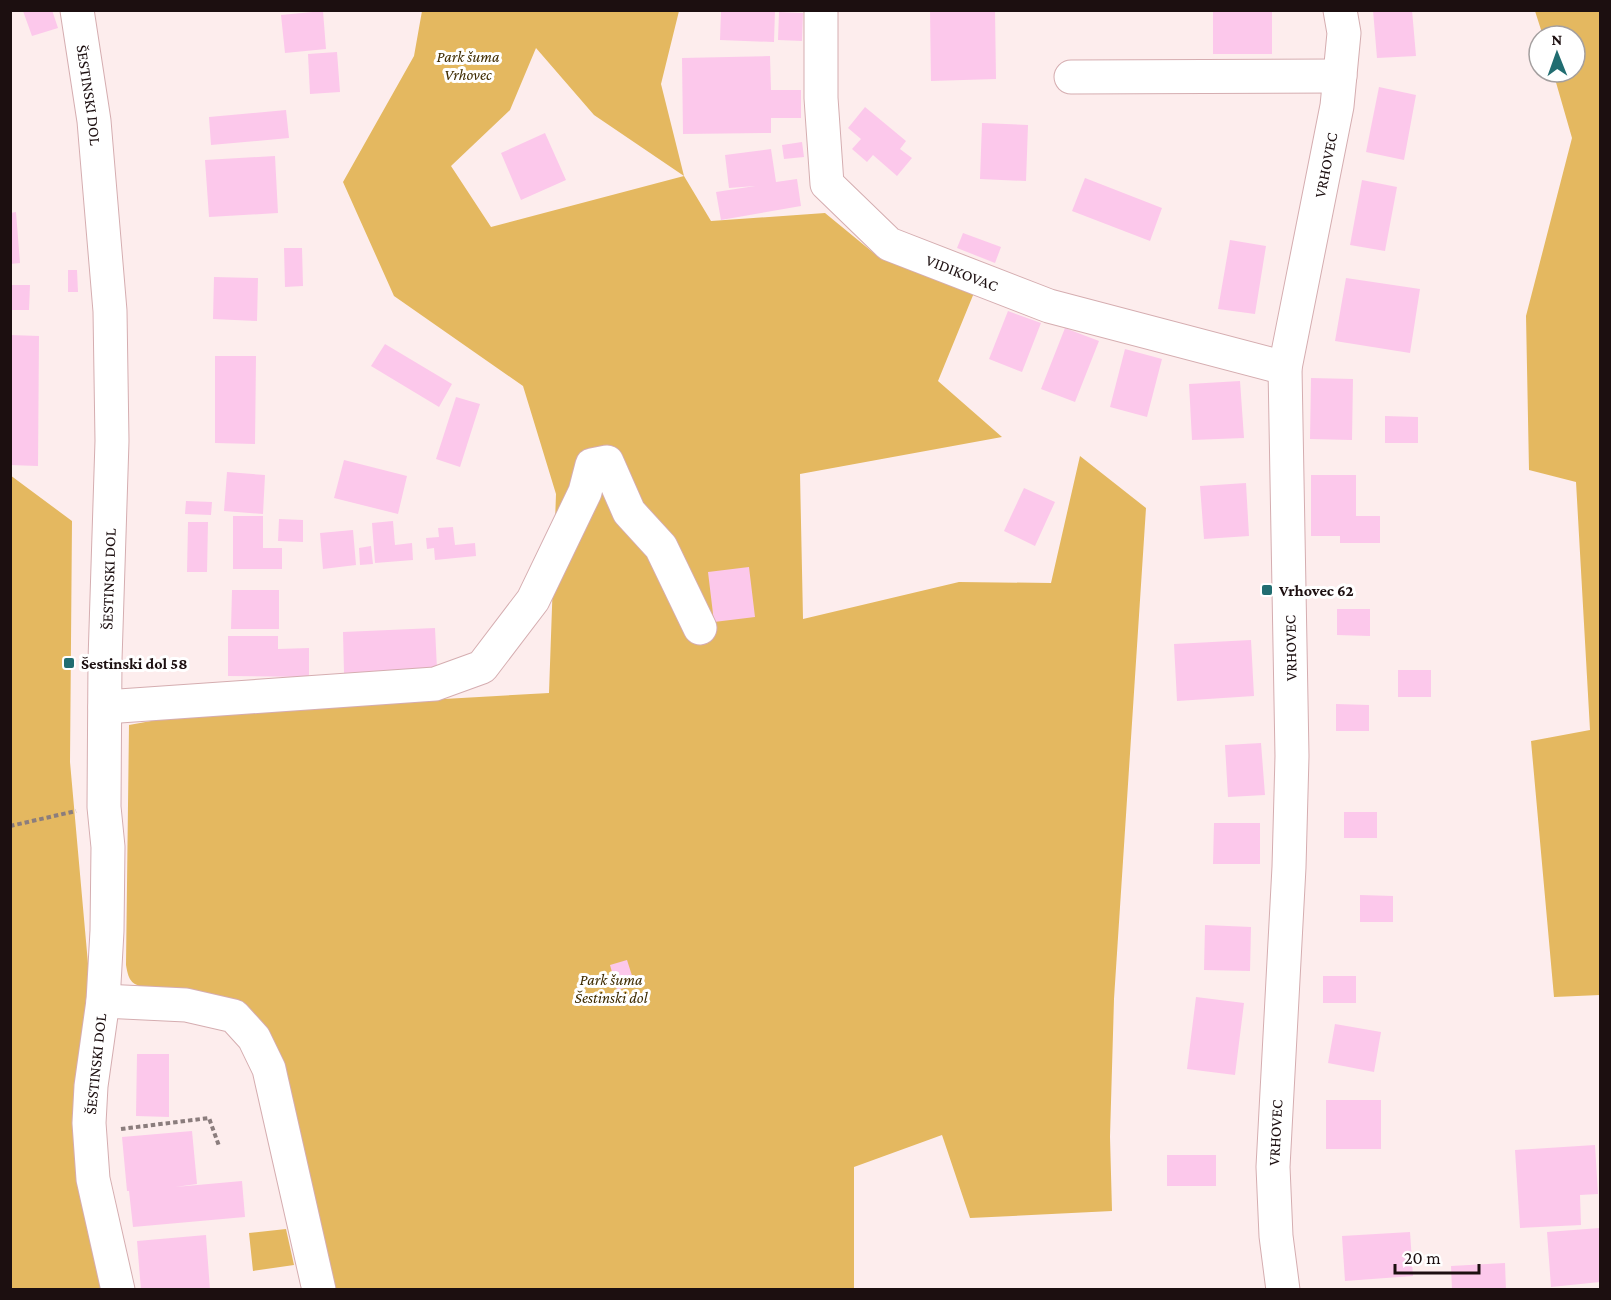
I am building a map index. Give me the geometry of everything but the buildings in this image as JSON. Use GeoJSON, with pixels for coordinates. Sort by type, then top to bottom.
{"type":"FeatureCollection","features":[{"type":"Feature","properties":{"kind":"street","name":"ŠESTINSKI DOL"},"geometry":{"type":"LineString","coordinates":[[77,10],[94,121],[110,310],[112,441],[105,707],[104,807],[108,847],[107,931],[103,1000],[91,1086],[89,1123],[93,1179],[118,1290]]}},
{"type":"Feature","properties":{"kind":"street","name":"VIDIKOVAC"},"geometry":{"type":"LineString","coordinates":[[821,10],[821,99],[827,184],[889,244],[1049,306],[1285,368]]}},
{"type":"Feature","properties":{"kind":"street","name":"VRHOVEC"},"geometry":{"type":"LineString","coordinates":[[1283,1290],[1276,1236],[1273,1167],[1288,890],[1292,756],[1285,368],[1337,106],[1344,33],[1340,10]]}},
{"type":"Feature","properties":{"kind":"street"},"geometry":{"type":"LineString","coordinates":[[1071,77],[1340,76]]}},
{"type":"Feature","properties":{"kind":"street"},"geometry":{"type":"LineString","coordinates":[[105,707],[435,684],[482,667],[533,600],[585,492],[592,465],[607,462],[628,512],[661,548],[700,628]]}},
{"type":"Feature","properties":{"kind":"street"},"geometry":{"type":"LineString","coordinates":[[103,1000],[186,1005],[234,1016],[254,1038],[271,1078],[319,1290]]}},
{"type":"Feature","properties":{"kind":"path"},"geometry":{"type":"LineString","coordinates":[[10,826],[77,811]]}},
{"type":"Feature","properties":{"kind":"path"},"geometry":{"type":"LineString","coordinates":[[115,1129],[209,1118],[219,1146]]}},
{"type":"Feature","properties":{"kind":"green space","name":"Park šuma Šestinski dol"},"geometry":{"type":"Polygon","coordinates":[[[422,11],[679,11],[661,84],[684,176],[711,221],[825,213],[881,259],[976,288],[938,381],[1002,437],[800,474],[803,619],[959,582],[1051,583],[1080,456],[1146,508],[1114,999],[1110,1137],[1112,1211],[970,1218],[942,1135],[854,1167],[854,1289],[328,1289],[272,1050],[135,984],[128,976],[126,965],[129,725],[195,713],[549,693],[556,494],[523,386],[394,296],[343,182],[414,56],[422,11]],[[536,48],[510,110],[451,166],[491,227],[684,176],[594,115],[536,48]]]}},
{"type":"Feature","properties":{"kind":"green space"},"geometry":{"type":"Polygon","coordinates":[[[1535,11],[1600,11],[1600,995],[1554,997],[1531,741],[1590,730],[1576,482],[1529,470],[1526,316],[1572,138],[1556,84],[1587,84],[1587,24],[1539,24],[1535,11]]]}},
{"type":"Feature","properties":{"kind":"green space"},"geometry":{"type":"Polygon","coordinates":[[[10,475],[72,521],[70,762],[90,986],[104,1289],[11,1289],[10,475]]]}},
{"type":"Feature","properties":{"kind":"green space"},"geometry":{"type":"Polygon","coordinates":[[[286,1229],[294,1265],[253,1271],[249,1233],[286,1229]]]}},
{"type":"Feature","properties":{"kind":"place","name":"Vrhovec 62"},"geometry":{"type":"Point","coordinates":[1267,590]}},
{"type":"Feature","properties":{"kind":"place","name":"Šestinski dol 58"},"geometry":{"type":"Point","coordinates":[69,663]}},
{"type":"Feature","properties":{"kind":"park label","name":"Park šuma Vrhovec"},"geometry":{"type":"Point","coordinates":[468,65]}}]}
